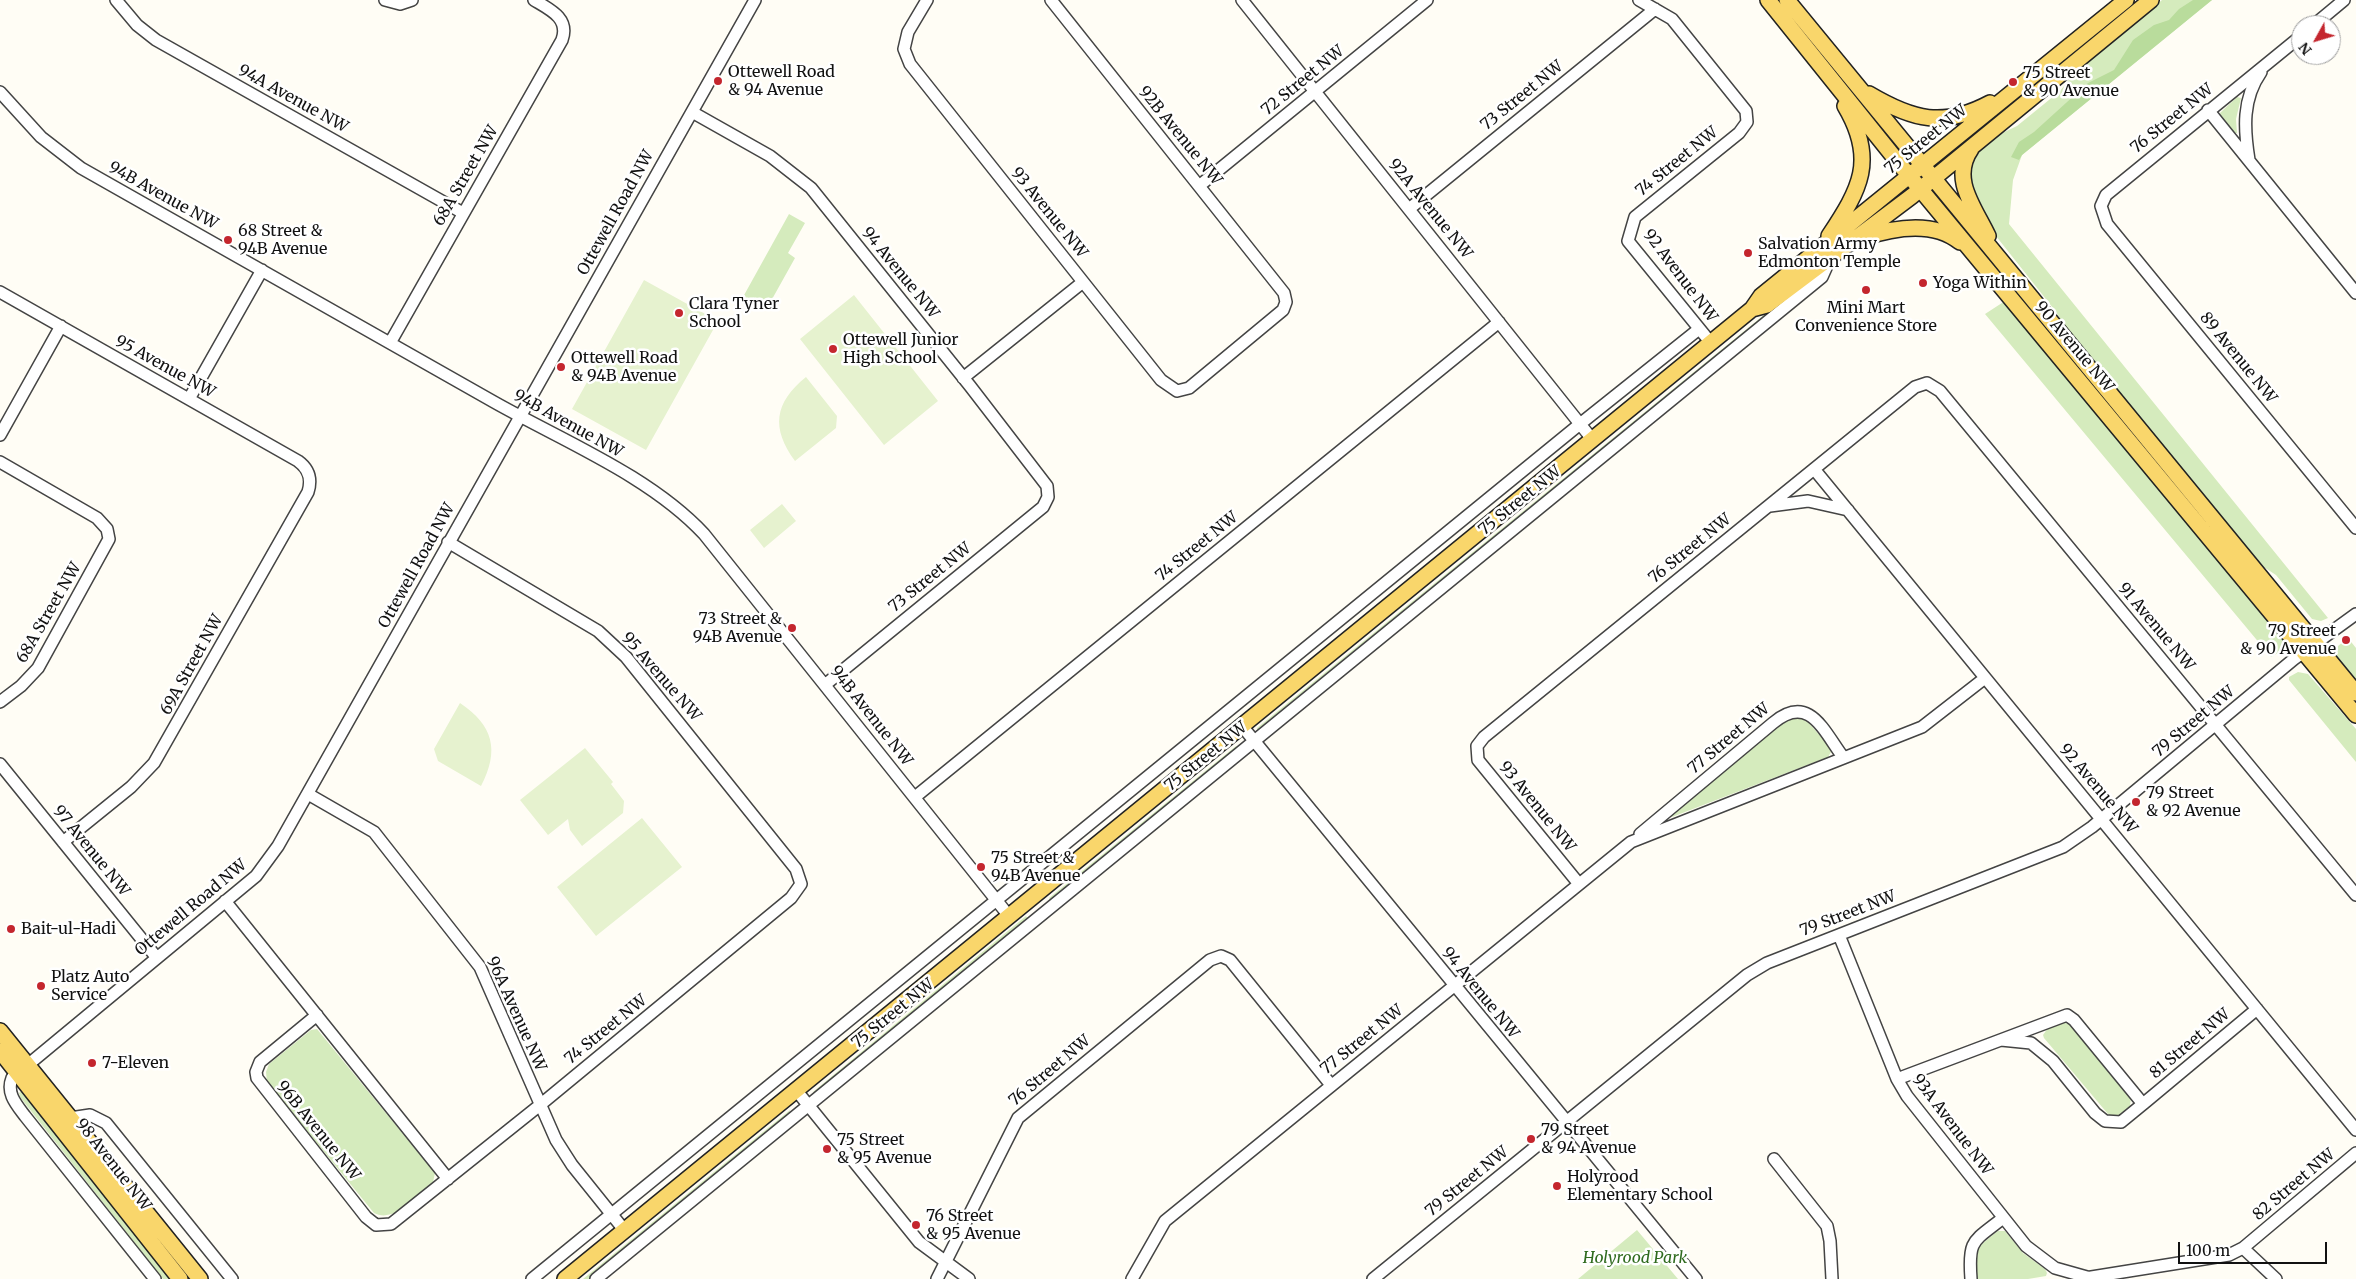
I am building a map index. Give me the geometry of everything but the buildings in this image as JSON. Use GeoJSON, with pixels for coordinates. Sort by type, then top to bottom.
{"type":"FeatureCollection","features":[{"type":"Feature","properties":{"kind":"main road","name":"90 Avenue NW"},"geometry":{"type":"LineString","coordinates":[[1768,0],[1974,254],[2310,648],[2356,693]]}},
{"type":"Feature","properties":{"kind":"main road","name":"90 Avenue NW"},"geometry":{"type":"LineString","coordinates":[[1787,0],[1999,257],[2310,648],[2356,714]]}},
{"type":"Feature","properties":{"kind":"main road","name":"75 Street NW"},"geometry":{"type":"LineString","coordinates":[[565,1279],[1711,343],[1752,309],[1761,296],[1826,253],[1910,176],[2126,0]]}},
{"type":"Feature","properties":{"kind":"main road","name":"75 Street NW"},"geometry":{"type":"LineString","coordinates":[[1826,253],[1853,241],[1920,189],[2151,0]]}},
{"type":"Feature","properties":{"kind":"main road"},"geometry":{"type":"LineString","coordinates":[[1819,64],[1853,120],[1862,154],[1858,188],[1826,253]]}},
{"type":"Feature","properties":{"kind":"main road"},"geometry":{"type":"LineString","coordinates":[[1859,88],[1895,110],[1931,118],[1944,118],[1975,111],[2016,89]]}},
{"type":"Feature","properties":{"kind":"main road"},"geometry":{"type":"LineString","coordinates":[[1976,143],[1963,163],[1962,178],[1999,257]]}},
{"type":"Feature","properties":{"kind":"main road"},"geometry":{"type":"LineString","coordinates":[[1853,241],[1881,232],[1919,228],[1953,236],[1974,254]]}},
{"type":"Feature","properties":{"kind":"main road","name":"98 Avenue NW"},"geometry":{"type":"LineString","coordinates":[[0,1032],[22,1068],[180,1279]]}},
{"type":"Feature","properties":{"kind":"main road","name":"98 Avenue NW"},"geometry":{"type":"LineString","coordinates":[[0,1050],[22,1068],[70,1118],[200,1279]]}},
{"type":"Feature","properties":{"kind":"street","name":"94A Avenue NW"},"geometry":{"type":"LineString","coordinates":[[116,0],[137,25],[156,40],[463,213]]}},
{"type":"Feature","properties":{"kind":"street"},"geometry":{"type":"LineString","coordinates":[[385,0],[394,4],[409,2]]}},
{"type":"Feature","properties":{"kind":"street","name":"68A Street NW"},"geometry":{"type":"LineString","coordinates":[[390,343],[562,40],[564,24],[556,13],[534,0]]}},
{"type":"Feature","properties":{"kind":"street","name":"Ottewell Road NW"},"geometry":{"type":"LineString","coordinates":[[22,1068],[225,901],[262,868],[278,846],[755,0]]}},
{"type":"Feature","properties":{"kind":"street","name":"93 Avenue NW"},"geometry":{"type":"LineString","coordinates":[[927,0],[908,32],[904,48],[910,64],[1161,380],[1177,391]]}},
{"type":"Feature","properties":{"kind":"street","name":"92B Avenue NW"},"geometry":{"type":"LineString","coordinates":[[1050,0],[1284,293],[1286,302],[1283,310],[1189,388],[1177,391]]}},
{"type":"Feature","properties":{"kind":"street","name":"92A Avenue NW"},"geometry":{"type":"LineString","coordinates":[[1242,0],[1592,439]]}},
{"type":"Feature","properties":{"kind":"street","name":"72 Street NW"},"geometry":{"type":"LineString","coordinates":[[1199,186],[1428,0]]}},
{"type":"Feature","properties":{"kind":"street"},"geometry":{"type":"LineString","coordinates":[[1639,0],[1655,9]]}},
{"type":"Feature","properties":{"kind":"street"},"geometry":{"type":"LineString","coordinates":[[2326,15],[2344,0]]}},
{"type":"Feature","properties":{"kind":"street","name":"74 Street NW"},"geometry":{"type":"LineString","coordinates":[[1631,228],[1635,217],[1739,133],[1747,122],[1746,111],[1684,33],[1672,19],[1655,9]]}},
{"type":"Feature","properties":{"kind":"street","name":"73 Street NW"},"geometry":{"type":"LineString","coordinates":[[1409,209],[1655,9]]}},
{"type":"Feature","properties":{"kind":"street","name":"76 Street NW"},"geometry":{"type":"LineString","coordinates":[[2100,206],[2106,195],[2291,44]]}},
{"type":"Feature","properties":{"kind":"street","name":"76 Street NW"},"geometry":{"type":"LineString","coordinates":[[2249,161],[2245,125],[2248,99],[2255,81],[2269,62]]}},
{"type":"Feature","properties":{"kind":"street","name":"94B Avenue NW"},"geometry":{"type":"LineString","coordinates":[[0,92],[35,132],[68,160],[520,417],[644,484],[679,509],[704,534],[826,684],[1009,916]]}},
{"type":"Feature","properties":{"kind":"street"},"geometry":{"type":"LineString","coordinates":[[2208,110],[2356,293]]}},
{"type":"Feature","properties":{"kind":"street","name":"94 Avenue NW"},"geometry":{"type":"LineString","coordinates":[[692,112],[770,156],[811,188],[1041,476],[1048,492]]}},
{"type":"Feature","properties":{"kind":"street","name":"89 Avenue NW"},"geometry":{"type":"LineString","coordinates":[[2100,206],[2108,224],[2356,528]]}},
{"type":"Feature","properties":{"kind":"street","name":"92 Avenue NW"},"geometry":{"type":"LineString","coordinates":[[1631,228],[1628,241],[1711,343]]}},
{"type":"Feature","properties":{"kind":"street","name":"75 Street NW"},"geometry":{"type":"LineString","coordinates":[[596,1279],[1822,277],[1826,253]]}},
{"type":"Feature","properties":{"kind":"street"},"geometry":{"type":"LineString","coordinates":[[189,399],[262,270]]}},
{"type":"Feature","properties":{"kind":"street"},"geometry":{"type":"LineString","coordinates":[[963,378],[1083,282]]}},
{"type":"Feature","properties":{"kind":"street","name":"95 Avenue NW"},"geometry":{"type":"LineString","coordinates":[[0,292],[298,461],[310,475]]}},
{"type":"Feature","properties":{"kind":"street","name":"74 Street NW"},"geometry":{"type":"LineString","coordinates":[[915,797],[1498,322]]}},
{"type":"Feature","properties":{"kind":"street"},"geometry":{"type":"LineString","coordinates":[[0,435],[61,326]]}},
{"type":"Feature","properties":{"kind":"street","name":"75 Street NW"},"geometry":{"type":"LineString","coordinates":[[532,1279],[1699,329]]}},
{"type":"Feature","properties":{"kind":"street","name":"76 Street NW"},"geometry":{"type":"LineString","coordinates":[[1477,746],[1484,737],[1814,468],[1916,387],[1927,383]]}},
{"type":"Feature","properties":{"kind":"street","name":"91 Avenue NW"},"geometry":{"type":"LineString","coordinates":[[1927,383],[1940,391],[2356,895]]}},
{"type":"Feature","properties":{"kind":"street","name":"68A Street NW"},"geometry":{"type":"LineString","coordinates":[[0,462],[97,518],[107,529],[110,539],[38,668],[21,686],[0,702]]}},
{"type":"Feature","properties":{"kind":"street","name":"92 Avenue NW"},"geometry":{"type":"LineString","coordinates":[[1814,468],[2356,1130]]}},
{"type":"Feature","properties":{"kind":"street","name":"69A Street NW"},"geometry":{"type":"LineString","coordinates":[[63,842],[135,783],[160,753],[308,492],[311,481],[310,475]]}},
{"type":"Feature","properties":{"kind":"street","name":"73 Street NW"},"geometry":{"type":"LineString","coordinates":[[826,684],[1043,507],[1048,492]]}},
{"type":"Feature","properties":{"kind":"street"},"geometry":{"type":"LineString","coordinates":[[1768,506],[1808,501],[1848,510]]}},
{"type":"Feature","properties":{"kind":"street","name":"95 Avenue NW"},"geometry":{"type":"LineString","coordinates":[[448,542],[598,630],[626,657],[796,869],[801,884]]}},
{"type":"Feature","properties":{"kind":"street","name":"79 Street NW"},"geometry":{"type":"LineString","coordinates":[[1373,1279],[1747,974],[1767,963],[2062,846],[2102,819],[2310,648],[2356,614]]}},
{"type":"Feature","properties":{"kind":"street","name":"77 Street NW"},"geometry":{"type":"LineString","coordinates":[[1631,842],[1922,727],[1985,678]]}},
{"type":"Feature","properties":{"kind":"street","name":"77 Street NW"},"geometry":{"type":"LineString","coordinates":[[1132,1279],[1164,1221],[1631,842],[1773,723],[1790,712],[1800,710],[1813,717],[1843,757]]}},
{"type":"Feature","properties":{"kind":"street","name":"94 Avenue NW"},"geometry":{"type":"LineString","coordinates":[[1242,726],[1696,1279]]}},
{"type":"Feature","properties":{"kind":"street","name":"93 Avenue NW"},"geometry":{"type":"LineString","coordinates":[[1477,746],[1478,760],[1579,884]]}},
{"type":"Feature","properties":{"kind":"street","name":"97 Avenue NW"},"geometry":{"type":"LineString","coordinates":[[0,764],[157,958]]}},
{"type":"Feature","properties":{"kind":"street","name":"96A Avenue NW"},"geometry":{"type":"LineString","coordinates":[[308,794],[374,832],[474,959],[485,976],[540,1105],[566,1157],[625,1231]]}},
{"type":"Feature","properties":{"kind":"street","name":"74 Street NW"},"geometry":{"type":"LineString","coordinates":[[376,1225],[384,1226],[397,1220],[791,898],[801,884]]}},
{"type":"Feature","properties":{"kind":"street"},"geometry":{"type":"LineString","coordinates":[[225,901],[448,1179]]}},
{"type":"Feature","properties":{"kind":"street","name":"93A Avenue NW"},"geometry":{"type":"LineString","coordinates":[[1839,935],[1897,1079],[1907,1096],[2026,1246],[2055,1268],[2082,1278]]}},
{"type":"Feature","properties":{"kind":"street","name":"76 Street NW"},"geometry":{"type":"LineString","coordinates":[[937,1279],[1018,1118],[1210,960],[1221,956],[1230,960],[1331,1085]]}},
{"type":"Feature","properties":{"kind":"street","name":"81 Street NW"},"geometry":{"type":"LineString","coordinates":[[1999,1040],[2031,1043],[2053,1061],[2095,1113],[2105,1121],[2121,1122],[2257,1009]]}},
{"type":"Feature","properties":{"kind":"street","name":"96B Avenue NW"},"geometry":{"type":"LineString","coordinates":[[317,1015],[260,1062],[256,1072],[257,1078],[366,1217],[376,1225]]}},
{"type":"Feature","properties":{"kind":"street","name":"81 Street NW"},"geometry":{"type":"LineString","coordinates":[[1897,1079],[2067,1016],[2074,1020],[2143,1104]]}},
{"type":"Feature","properties":{"kind":"street"},"geometry":{"type":"LineString","coordinates":[[22,1068],[9,1085],[12,1098],[155,1279]]}},
{"type":"Feature","properties":{"kind":"street"},"geometry":{"type":"LineString","coordinates":[[796,1090],[919,1242],[969,1279]]}},
{"type":"Feature","properties":{"kind":"street","name":"98 Avenue NW"},"geometry":{"type":"LineString","coordinates":[[70,1118],[90,1115],[106,1123],[232,1279]]}},
{"type":"Feature","properties":{"kind":"street","name":"82 Street NW"},"geometry":{"type":"LineString","coordinates":[[2082,1278],[2204,1257],[2230,1255],[2243,1248],[2356,1153]]}},
{"type":"Feature","properties":{"kind":"street"},"geometry":{"type":"LineString","coordinates":[[1774,1159],[1827,1226],[1830,1241],[1832,1279]]}},
{"type":"Feature","properties":{"kind":"street"},"geometry":{"type":"LineString","coordinates":[[1971,1279],[1969,1257],[1972,1243],[2003,1218]]}},
{"type":"Feature","properties":{"kind":"street"},"geometry":{"type":"LineString","coordinates":[[2243,1248],[2276,1279]]}},
{"type":"Feature","properties":{"kind":"green space"},"geometry":{"type":"Polygon","coordinates":[[[2162,0],[2212,0],[2022,155],[2013,180],[2009,224],[2328,618],[2321,621],[2312,619],[2276,575],[2256,562],[2071,334],[2053,308],[1988,226],[1966,183],[1973,156],[1996,136],[2017,126],[2060,91],[2072,76],[2162,0]]]}},
{"type":"Feature","properties":{"kind":"green space"},"geometry":{"type":"Polygon","coordinates":[[[2193,0],[2212,0],[2022,155],[2019,160],[2011,157],[2019,142],[2034,132],[2088,83],[2114,70],[2133,40],[2154,25],[2169,20],[2179,9],[2193,0]]]}},
{"type":"Feature","properties":{"kind":"green space"},"geometry":{"type":"Polygon","coordinates":[[[2237,97],[2241,98],[2236,119],[2237,133],[2234,133],[2221,118],[2220,113],[2237,97]]]}},
{"type":"Feature","properties":{"kind":"green space"},"geometry":{"type":"Polygon","coordinates":[[[789,214],[805,223],[788,253],[795,258],[766,310],[743,297],[789,214]]]}},
{"type":"Feature","properties":{"kind":"green space"},"geometry":{"type":"Polygon","coordinates":[[[644,280],[718,321],[646,450],[572,409],[644,280]]]}},
{"type":"Feature","properties":{"kind":"green space"},"geometry":{"type":"Polygon","coordinates":[[[854,295],[938,401],[884,445],[800,339],[854,295]]]}},
{"type":"Feature","properties":{"kind":"green space"},"geometry":{"type":"Polygon","coordinates":[[[2005,301],[2285,639],[2283,650],[2271,657],[1985,314],[2005,301]]]}},
{"type":"Feature","properties":{"kind":"green space"},"geometry":{"type":"Polygon","coordinates":[[[1772,310],[1257,730],[1257,728],[1772,310]]]}},
{"type":"Feature","properties":{"kind":"green space"},"geometry":{"type":"Polygon","coordinates":[[[806,377],[837,416],[836,428],[795,461],[782,438],[779,427],[780,416],[787,396],[806,377]]]}},
{"type":"Feature","properties":{"kind":"green space"},"geometry":{"type":"Polygon","coordinates":[[[782,504],[796,521],[764,548],[750,530],[782,504]]]}},
{"type":"Feature","properties":{"kind":"green space"},"geometry":{"type":"Polygon","coordinates":[[[2348,638],[2356,648],[2356,688],[2331,657],[2338,646],[2348,638]]]}},
{"type":"Feature","properties":{"kind":"green space"},"geometry":{"type":"Polygon","coordinates":[[[2298,672],[2308,674],[2356,729],[2356,762],[2289,680],[2289,677],[2298,672]]]}},
{"type":"Feature","properties":{"kind":"green space"},"geometry":{"type":"Polygon","coordinates":[[[460,703],[480,720],[490,739],[490,761],[481,786],[438,761],[434,749],[460,703]]]}},
{"type":"Feature","properties":{"kind":"green space"},"geometry":{"type":"Polygon","coordinates":[[[1802,715],[1829,746],[1831,752],[1828,757],[1672,817],[1670,815],[1791,716],[1802,715]]]}},
{"type":"Feature","properties":{"kind":"green space"},"geometry":{"type":"Polygon","coordinates":[[[1236,746],[1238,748],[1034,916],[1050,900],[1049,898],[1236,746]]]}},
{"type":"Feature","properties":{"kind":"green space"},"geometry":{"type":"Polygon","coordinates":[[[585,748],[613,782],[611,784],[624,801],[623,813],[582,846],[570,830],[568,819],[548,835],[520,800],[585,748]]]}},
{"type":"Feature","properties":{"kind":"green space"},"geometry":{"type":"Polygon","coordinates":[[[642,818],[682,867],[596,936],[557,887],[642,818]]]}},
{"type":"Feature","properties":{"kind":"green space"},"geometry":{"type":"Polygon","coordinates":[[[1026,916],[1029,920],[812,1094],[814,1091],[1026,916]]]}},
{"type":"Feature","properties":{"kind":"green space"},"geometry":{"type":"Polygon","coordinates":[[[2063,1022],[2071,1025],[2131,1097],[2130,1106],[2117,1116],[2108,1114],[2044,1038],[2043,1035],[2048,1028],[2063,1022]]]}},
{"type":"Feature","properties":{"kind":"green space"},"geometry":{"type":"Polygon","coordinates":[[[317,1029],[435,1173],[433,1182],[398,1211],[382,1215],[374,1213],[267,1082],[266,1072],[269,1064],[311,1030],[317,1029]]]}},
{"type":"Feature","properties":{"kind":"green space"},"geometry":{"type":"Polygon","coordinates":[[[23,1090],[172,1279],[163,1279],[20,1097],[19,1093],[23,1090]]]}},
{"type":"Feature","properties":{"kind":"green space"},"geometry":{"type":"Polygon","coordinates":[[[790,1110],[789,1115],[589,1279],[583,1279],[790,1110]]]}},
{"type":"Feature","properties":{"kind":"green space","name":"Holyrood Park"},"geometry":{"type":"Polygon","coordinates":[[[1637,1230],[1678,1279],[1578,1279],[1637,1230]]]}},
{"type":"Feature","properties":{"kind":"green space"},"geometry":{"type":"Polygon","coordinates":[[[1998,1231],[2005,1231],[2023,1253],[2045,1269],[2046,1276],[2028,1279],[1977,1279],[1976,1262],[1978,1251],[1984,1242],[1998,1231]]]}},
{"type":"Feature","properties":{"kind":"place","name":"Ottewell Road & 94 Avenue"},"geometry":{"type":"Point","coordinates":[718,81]}},
{"type":"Feature","properties":{"kind":"place","name":"75 Street & 90 Avenue"},"geometry":{"type":"Point","coordinates":[2013,82]}},
{"type":"Feature","properties":{"kind":"place","name":"68 Street & 94B Avenue"},"geometry":{"type":"Point","coordinates":[228,240]}},
{"type":"Feature","properties":{"kind":"place","name":"Salvation Army Edmonton Temple"},"geometry":{"type":"Point","coordinates":[1748,253]}},
{"type":"Feature","properties":{"kind":"place","name":"Yoga Within"},"geometry":{"type":"Point","coordinates":[1923,283]}},
{"type":"Feature","properties":{"kind":"place","name":"Mini Mart Convenience Store"},"geometry":{"type":"Point","coordinates":[1866,290]}},
{"type":"Feature","properties":{"kind":"place","name":"Clara Tyner School"},"geometry":{"type":"Point","coordinates":[679,313]}},
{"type":"Feature","properties":{"kind":"place","name":"Ottewell Junior High School"},"geometry":{"type":"Point","coordinates":[833,349]}},
{"type":"Feature","properties":{"kind":"place","name":"Ottewell Road & 94B Avenue"},"geometry":{"type":"Point","coordinates":[561,367]}},
{"type":"Feature","properties":{"kind":"place","name":"73 Street & 94B Avenue"},"geometry":{"type":"Point","coordinates":[792,628]}},
{"type":"Feature","properties":{"kind":"place","name":"79 Street & 90 Avenue"},"geometry":{"type":"Point","coordinates":[2346,640]}},
{"type":"Feature","properties":{"kind":"place","name":"79 Street & 92 Avenue"},"geometry":{"type":"Point","coordinates":[2136,802]}},
{"type":"Feature","properties":{"kind":"place","name":"75 Street & 94B Avenue"},"geometry":{"type":"Point","coordinates":[981,867]}},
{"type":"Feature","properties":{"kind":"place","name":"Bait-ul-Hadi"},"geometry":{"type":"Point","coordinates":[11,929]}},
{"type":"Feature","properties":{"kind":"place","name":"Platz Auto Service"},"geometry":{"type":"Point","coordinates":[41,986]}},
{"type":"Feature","properties":{"kind":"place","name":"7-Eleven"},"geometry":{"type":"Point","coordinates":[92,1063]}},
{"type":"Feature","properties":{"kind":"place","name":"79 Street & 94 Avenue"},"geometry":{"type":"Point","coordinates":[1531,1139]}},
{"type":"Feature","properties":{"kind":"place","name":"75 Street & 95 Avenue"},"geometry":{"type":"Point","coordinates":[827,1149]}},
{"type":"Feature","properties":{"kind":"place","name":"Holyrood Elementary School"},"geometry":{"type":"Point","coordinates":[1557,1186]}},
{"type":"Feature","properties":{"kind":"place","name":"76 Street & 95 Avenue"},"geometry":{"type":"Point","coordinates":[916,1225]}}]}
